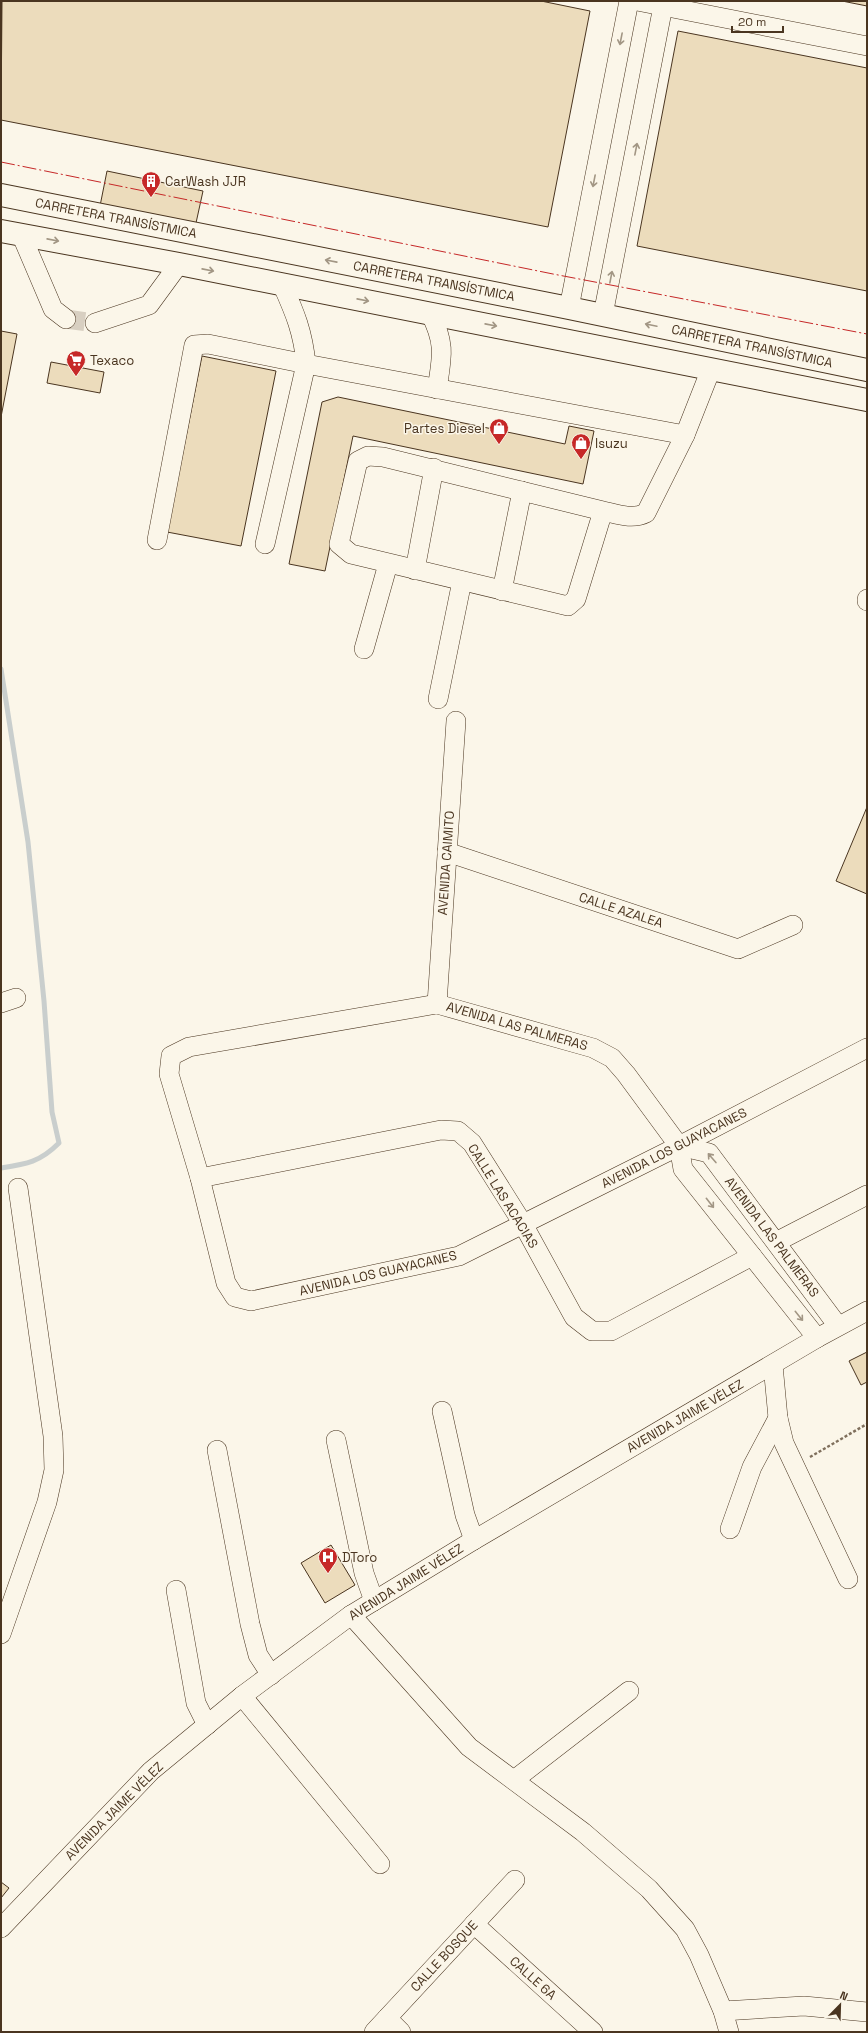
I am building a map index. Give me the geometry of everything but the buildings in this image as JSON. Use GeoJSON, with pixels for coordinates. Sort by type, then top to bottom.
{"type":"FeatureCollection","features":[{"type":"Feature","properties":{"kind":"main road","name":"CARRETERA TRANSÍSTMICA"},"geometry":{"type":"LineString","coordinates":[[1,195],[569,308],[867,370]]}},
{"type":"Feature","properties":{"kind":"main road"},"geometry":{"type":"LineString","coordinates":[[11,232],[430,313],[867,400]]}},
{"type":"Feature","properties":{"kind":"street"},"geometry":{"type":"LineString","coordinates":[[569,308],[629,1]]}},
{"type":"Feature","properties":{"kind":"street"},"geometry":{"type":"LineString","coordinates":[[637,1],[664,4],[867,46]]}},
{"type":"Feature","properties":{"kind":"street"},"geometry":{"type":"LineString","coordinates":[[603,315],[664,4]]}},
{"type":"Feature","properties":{"kind":"street"},"geometry":{"type":"LineString","coordinates":[[11,232],[53,309],[66,319]]}},
{"type":"Feature","properties":{"kind":"street"},"geometry":{"type":"LineString","coordinates":[[95,323],[149,305],[179,264]]}},
{"type":"Feature","properties":{"kind":"street"},"geometry":{"type":"LineString","coordinates":[[265,544],[306,364],[303,339],[298,319],[282,284]]}},
{"type":"Feature","properties":{"kind":"street"},"geometry":{"type":"LineString","coordinates":[[430,313],[439,330],[443,353],[437,389]]}},
{"type":"Feature","properties":{"kind":"street"},"geometry":{"type":"LineString","coordinates":[[157,540],[194,345],[208,344],[306,364],[684,435]]}},
{"type":"Feature","properties":{"kind":"street"},"geometry":{"type":"LineString","coordinates":[[603,511],[576,600],[568,606],[351,554],[339,544],[358,460],[368,456],[384,457],[434,468],[628,517],[639,517],[646,513],[684,435],[710,369]]}},
{"type":"Feature","properties":{"kind":"street"},"geometry":{"type":"LineString","coordinates":[[415,570],[434,468]]}},
{"type":"Feature","properties":{"kind":"street"},"geometry":{"type":"LineString","coordinates":[[502,591],[522,491]]}},
{"type":"Feature","properties":{"kind":"street"},"geometry":{"type":"LineString","coordinates":[[364,649],[388,564]]}},
{"type":"Feature","properties":{"kind":"street"},"geometry":{"type":"LineString","coordinates":[[438,699],[462,581]]}},
{"type":"Feature","properties":{"kind":"street","name":"AVENIDA CAIMITO"},"geometry":{"type":"LineString","coordinates":[[437,1004],[456,721]]}},
{"type":"Feature","properties":{"kind":"street","name":"CALLE AZALEA"},"geometry":{"type":"LineString","coordinates":[[447,852],[738,949],[794,925]]}},
{"type":"Feature","properties":{"kind":"street","name":"AVENIDA LAS PALMERAS"},"geometry":{"type":"LineString","coordinates":[[171,1056],[190,1047],[437,1004],[593,1048],[612,1058],[626,1074],[679,1146],[683,1169],[817,1338]]}},
{"type":"Feature","properties":{"kind":"street","name":"AVENIDA LOS GUAYACANES"},"geometry":{"type":"LineString","coordinates":[[171,1056],[169,1074],[200,1178],[226,1283],[235,1297],[251,1301],[459,1256],[679,1146],[867,1048]]}},
{"type":"Feature","properties":{"kind":"street","name":"CALLE LAS ACACIAS"},"geometry":{"type":"LineString","coordinates":[[200,1178],[441,1130],[458,1131],[472,1143],[524,1224],[574,1317],[592,1331],[611,1331],[752,1256]]}},
{"type":"Feature","properties":{"kind":"street","name":"AVENIDA LAS PALMERAS"},"geometry":{"type":"LineString","coordinates":[[679,1146],[709,1153],[838,1326]]}},
{"type":"Feature","properties":{"kind":"street"},"geometry":{"type":"LineString","coordinates":[[1,1634],[47,1502],[54,1470],[54,1436],[18,1188]]}},
{"type":"Feature","properties":{"kind":"street"},"geometry":{"type":"LineString","coordinates":[[776,1242],[867,1195]]}},
{"type":"Feature","properties":{"kind":"street","name":"AVENIDA JAIME VÉLEZ"},"geometry":{"type":"LineString","coordinates":[[1,1928],[151,1772],[242,1696],[351,1615],[474,1540],[817,1338],[867,1311]]}},
{"type":"Feature","properties":{"kind":"street"},"geometry":{"type":"LineString","coordinates":[[772,1365],[778,1418],[784,1443],[848,1579]]}},
{"type":"Feature","properties":{"kind":"street"},"geometry":{"type":"LineString","coordinates":[[442,1411],[465,1515],[474,1540]]}},
{"type":"Feature","properties":{"kind":"street"},"geometry":{"type":"LineString","coordinates":[[730,1529],[752,1467],[778,1418]]}},
{"type":"Feature","properties":{"kind":"street"},"geometry":{"type":"LineString","coordinates":[[336,1440],[364,1573],[374,1601]]}},
{"type":"Feature","properties":{"kind":"street"},"geometry":{"type":"LineString","coordinates":[[217,1450],[250,1624],[258,1655],[271,1675]]}},
{"type":"Feature","properties":{"kind":"street"},"geometry":{"type":"LineString","coordinates":[[176,1590],[196,1703],[207,1725]]}},
{"type":"Feature","properties":{"kind":"street"},"geometry":{"type":"LineString","coordinates":[[351,1615],[469,1747],[583,1832],[649,1889],[684,1929],[699,1955],[724,2011],[730,2032]]}},
{"type":"Feature","properties":{"kind":"street"},"geometry":{"type":"LineString","coordinates":[[514,1780],[629,1691]]}},
{"type":"Feature","properties":{"kind":"street"},"geometry":{"type":"LineString","coordinates":[[242,1696],[380,1864]]}},
{"type":"Feature","properties":{"kind":"street","name":"CALLE BOSQUE"},"geometry":{"type":"LineString","coordinates":[[380,2025],[515,1880]]}},
{"type":"Feature","properties":{"kind":"street","name":"CALLE 6A"},"geometry":{"type":"LineString","coordinates":[[474,1924],[594,2032]]}},
{"type":"Feature","properties":{"kind":"street"},"geometry":{"type":"LineString","coordinates":[[724,2011],[804,2006],[867,2012]]}},
{"type":"Feature","properties":{"kind":"street"},"geometry":{"type":"LineString","coordinates":[[380,2025],[401,2032]]}},
{"type":"Feature","properties":{"kind":"path"},"geometry":{"type":"LineString","coordinates":[[795,1466],[867,1424]]}},
{"type":"Feature","properties":{"kind":"waterway"},"geometry":{"type":"LineString","coordinates":[[1,669],[28,842],[44,1001],[52,1112],[59,1143],[46,1154],[33,1161],[1,1168]]}},
{"type":"Feature","properties":{"kind":"tunnel"},"geometry":{"type":"LineString","coordinates":[[66,319],[95,323]]}},
{"type":"Feature","properties":{"kind":"power"},"geometry":{"type":"LineString","coordinates":[[1,162],[553,274],[867,334]]}},
{"type":"Feature","properties":{"kind":"place","name":"CarWash JJR"},"geometry":{"type":"Point","coordinates":[151,198]}},
{"type":"Feature","properties":{"kind":"place","name":"Texaco"},"geometry":{"type":"Point","coordinates":[76,377]}},
{"type":"Feature","properties":{"kind":"place","name":"Partes Diesel"},"geometry":{"type":"Point","coordinates":[499,445]}},
{"type":"Feature","properties":{"kind":"place","name":"Isuzu"},"geometry":{"type":"Point","coordinates":[581,460]}},
{"type":"Feature","properties":{"kind":"place","name":"DToro"},"geometry":{"type":"Point","coordinates":[328,1574]}}]}
